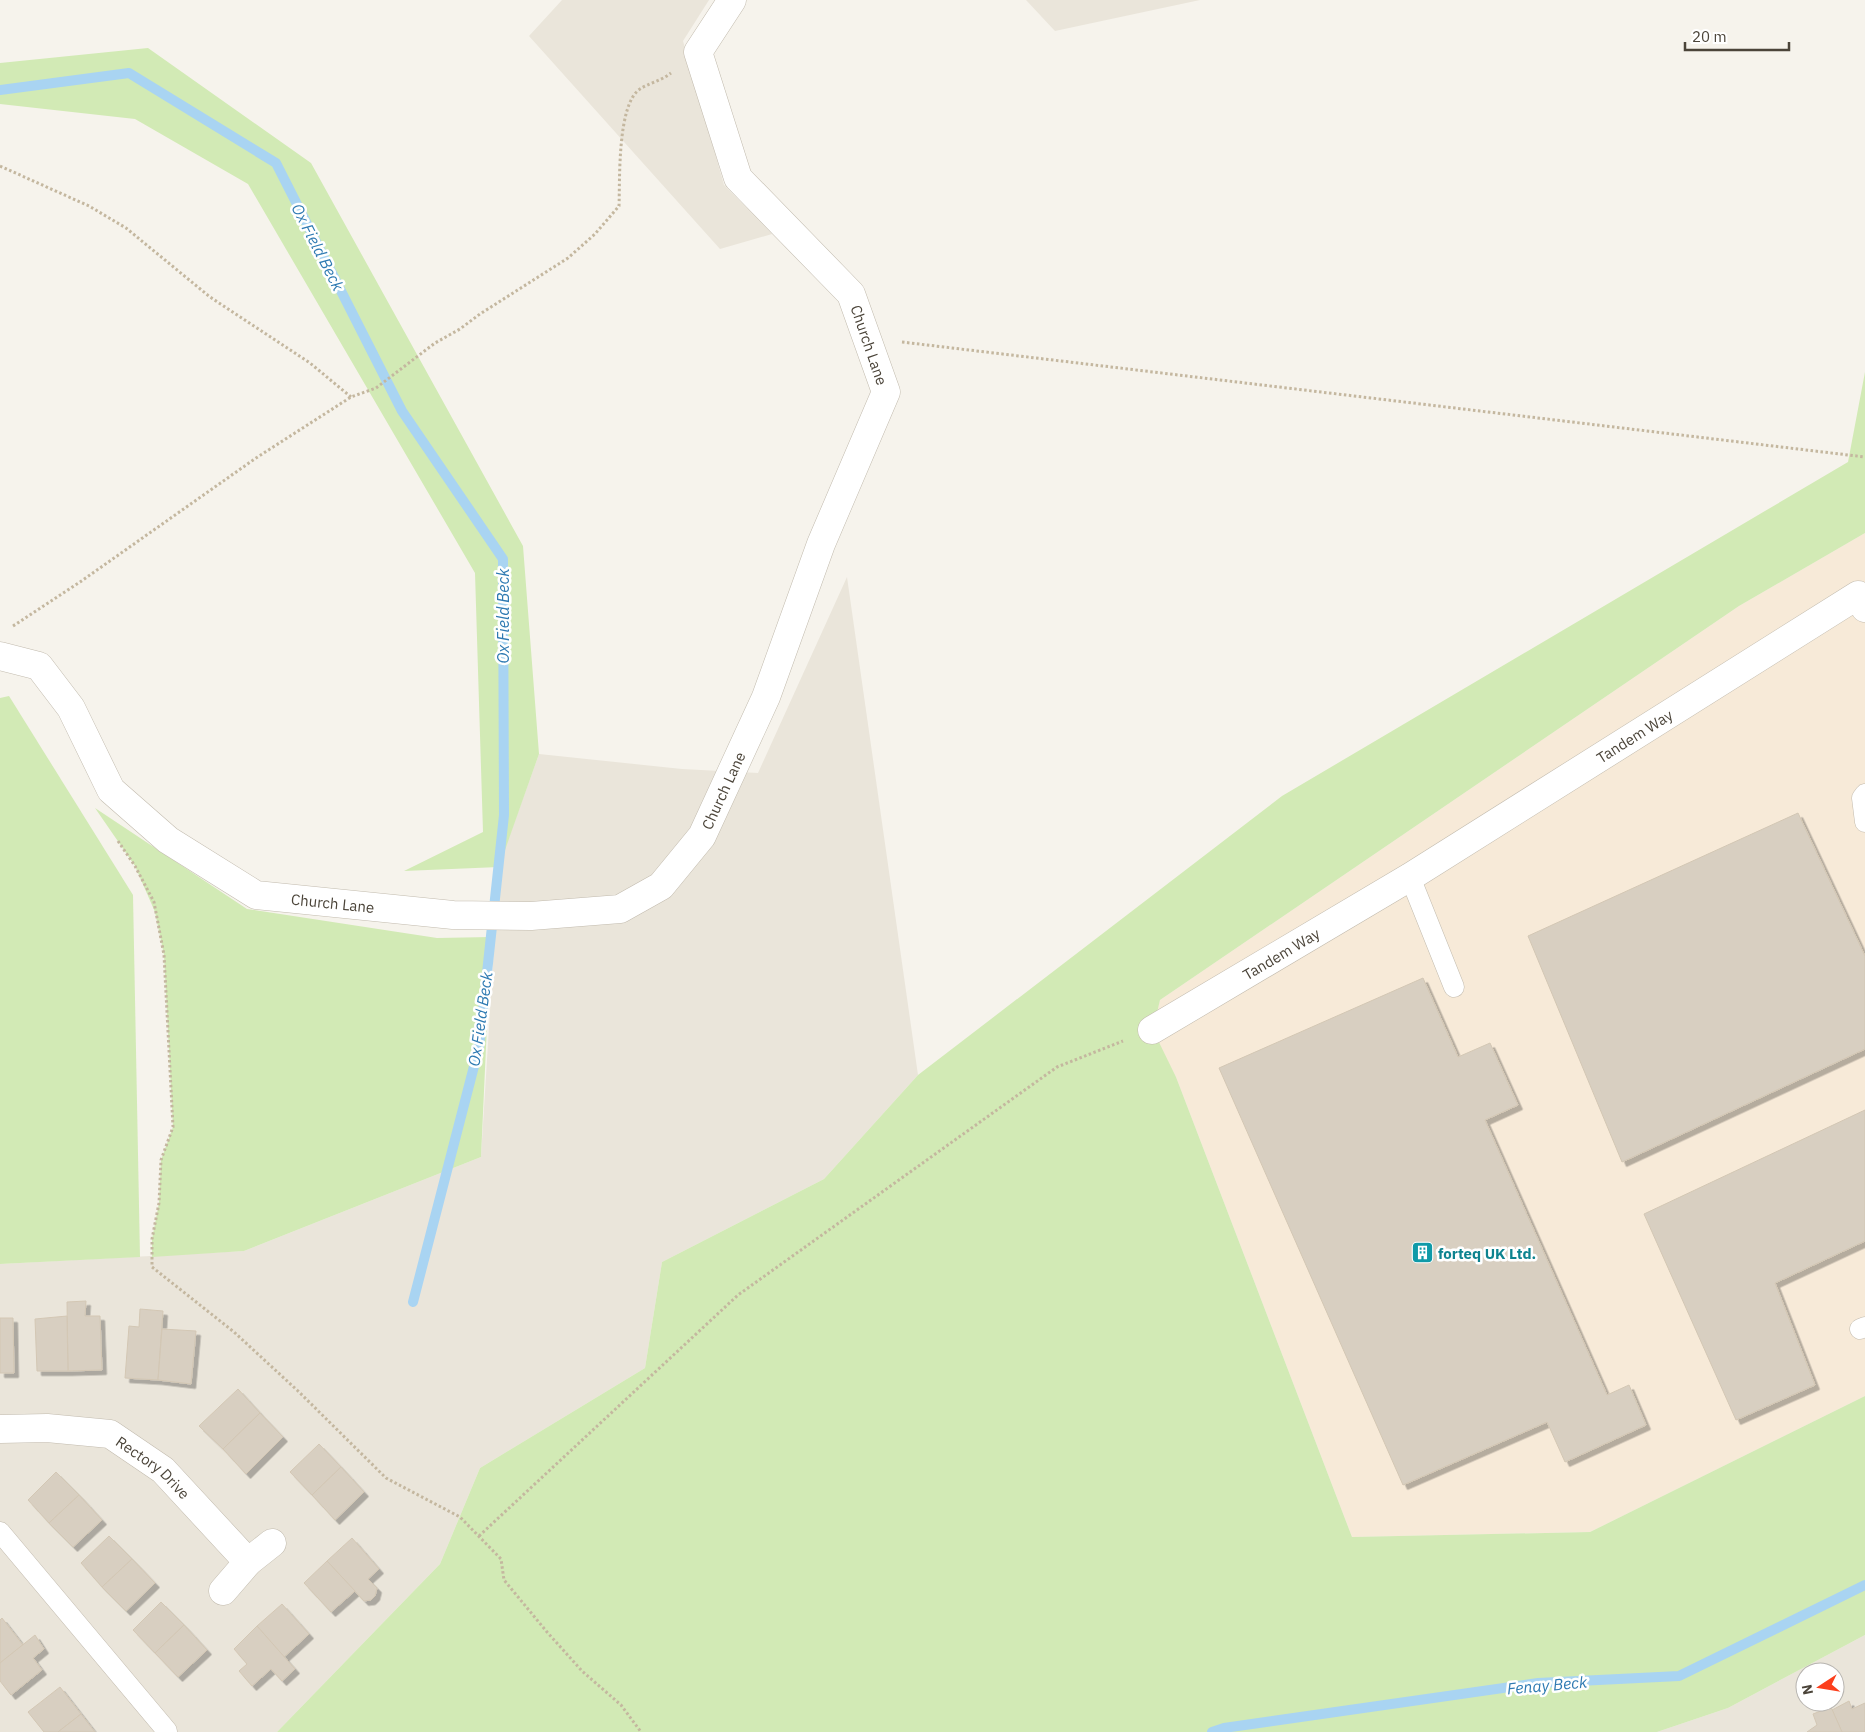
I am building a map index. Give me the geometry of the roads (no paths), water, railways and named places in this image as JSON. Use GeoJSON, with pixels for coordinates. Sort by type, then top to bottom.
{"type":"FeatureCollection","features":[{"type":"Feature","properties":{"kind":"street","name":"Church Lane"},"geometry":{"type":"LineString","coordinates":[[0,656],[39,666],[71,708],[111,790],[168,840],[256,895],[453,916],[531,916],[620,909],[661,886],[702,836],[766,697],[821,544],[886,392],[851,294],[738,178],[698,52],[732,0]]}},
{"type":"Feature","properties":{"kind":"street","name":"Tandem Way"},"geometry":{"type":"LineString","coordinates":[[1152,1030],[1410,877],[1863,598]]}},
{"type":"Feature","properties":{"kind":"street","name":"Rectory Drive"},"geometry":{"type":"LineString","coordinates":[[0,1430],[47,1428],[110,1434],[163,1470],[248,1562]]}},
{"type":"Feature","properties":{"kind":"street"},"geometry":{"type":"LineString","coordinates":[[223,1591],[248,1562],[272,1542]]}},
{"type":"Feature","properties":{"kind":"lane"},"geometry":{"type":"LineString","coordinates":[[1865,794],[1862,798],[1865,822]]}},
{"type":"Feature","properties":{"kind":"lane"},"geometry":{"type":"LineString","coordinates":[[1410,877],[1454,987]]}},
{"type":"Feature","properties":{"kind":"lane"},"geometry":{"type":"LineString","coordinates":[[0,1532],[167,1731]]}},
{"type":"Feature","properties":{"kind":"waterway","name":"Ox Field Beck"},"geometry":{"type":"LineString","coordinates":[[0,90],[129,73],[276,163],[402,411],[503,559],[504,815],[479,1047],[413,1302]]}},
{"type":"Feature","properties":{"kind":"waterway","name":"Fenay Beck"},"geometry":{"type":"LineString","coordinates":[[1212,1732],[1224,1728],[1538,1683],[1679,1676],[1865,1585]]}},
{"type":"Feature","properties":{"kind":"place","name":"forteq UK Ltd."},"geometry":{"type":"Point","coordinates":[1422,1253]}}]}
